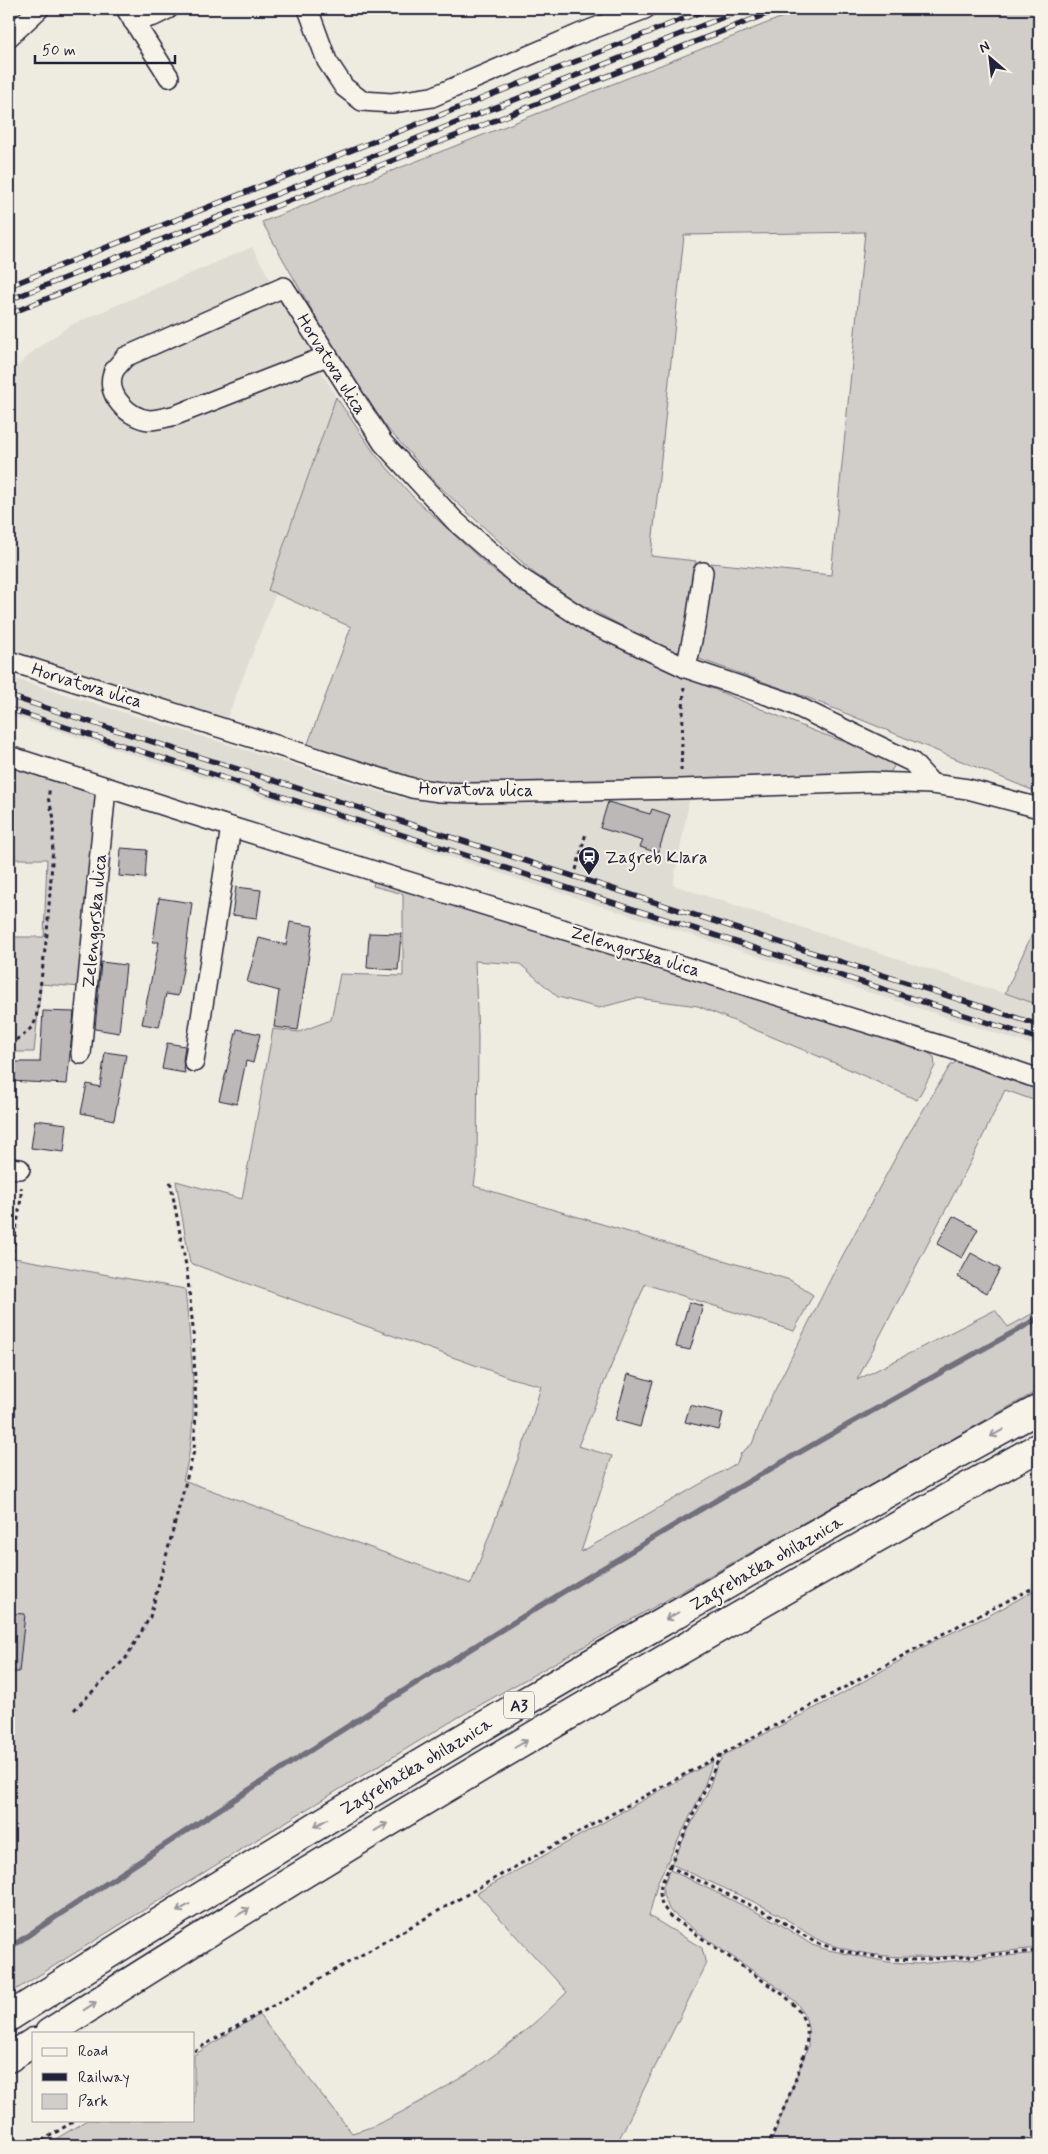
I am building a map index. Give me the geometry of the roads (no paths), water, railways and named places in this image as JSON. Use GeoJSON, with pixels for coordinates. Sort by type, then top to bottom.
{"type":"FeatureCollection","features":[{"type":"Feature","properties":{"kind":"highway","name":"Zagrebačka obilaznica"},"geometry":{"type":"LineString","coordinates":[[9,2017],[101,1958],[404,1773],[748,1573],[1039,1409]]}},
{"type":"Feature","properties":{"kind":"highway","name":"Zagrebačka obilaznica"},"geometry":{"type":"LineString","coordinates":[[51,2032],[441,1791],[771,1596],[1039,1447]]}},
{"type":"Feature","properties":{"kind":"highway"},"geometry":{"type":"LineString","coordinates":[[9,2058],[32,2043]]}},
{"type":"Feature","properties":{"kind":"street"},"geometry":{"type":"LineString","coordinates":[[9,37],[39,9]]}},
{"type":"Feature","properties":{"kind":"street"},"geometry":{"type":"LineString","coordinates":[[130,15],[154,16],[168,9]]}},
{"type":"Feature","properties":{"kind":"street"},"geometry":{"type":"LineString","coordinates":[[308,9],[327,61],[344,87],[362,101],[392,103],[432,97],[579,34],[645,9]]}},
{"type":"Feature","properties":{"kind":"street"},"geometry":{"type":"LineString","coordinates":[[130,15],[169,77]]}},
{"type":"Feature","properties":{"kind":"street","name":"Horvatova ulica"},"geometry":{"type":"LineString","coordinates":[[327,356],[176,415],[150,420],[130,415],[117,400],[112,384],[113,372],[125,357],[284,287],[383,443],[454,520],[519,577],[590,623],[686,668],[788,702],[912,762],[932,784]]}},
{"type":"Feature","properties":{"kind":"street"},"geometry":{"type":"LineString","coordinates":[[686,668],[696,622],[703,572]]}},
{"type":"Feature","properties":{"kind":"street","name":"Horvatova ulica"},"geometry":{"type":"LineString","coordinates":[[9,661],[412,788],[440,792],[681,789],[871,782],[932,784],[968,789],[1039,808]]}},
{"type":"Feature","properties":{"kind":"street","name":"Zelengorska ulica"},"geometry":{"type":"LineString","coordinates":[[9,756],[230,827],[955,1050],[1039,1079]]}},
{"type":"Feature","properties":{"kind":"street","name":"Zelengorska ulica"},"geometry":{"type":"LineString","coordinates":[[81,1054],[106,788]]}},
{"type":"Feature","properties":{"kind":"street"},"geometry":{"type":"LineString","coordinates":[[194,1062],[230,827]]}},
{"type":"Feature","properties":{"kind":"waterway"},"geometry":{"type":"LineString","coordinates":[[9,1948],[316,1747],[549,1600],[781,1463],[1039,1318]]}},
{"type":"Feature","properties":{"kind":"railway"},"geometry":{"type":"LineString","coordinates":[[9,286],[708,9]]}},
{"type":"Feature","properties":{"kind":"railway"},"geometry":{"type":"LineString","coordinates":[[9,300],[744,9]]}},
{"type":"Feature","properties":{"kind":"railway"},"geometry":{"type":"LineString","coordinates":[[9,314],[256,214],[779,9]]}},
{"type":"Feature","properties":{"kind":"railway"},"geometry":{"type":"LineString","coordinates":[[9,696],[1039,1025]]}},
{"type":"Feature","properties":{"kind":"railway"},"geometry":{"type":"LineString","coordinates":[[9,709],[1039,1039]]}},
{"type":"Feature","properties":{"kind":"place","name":"Zagreb Klara"},"geometry":{"type":"Point","coordinates":[589,876]}}]}
